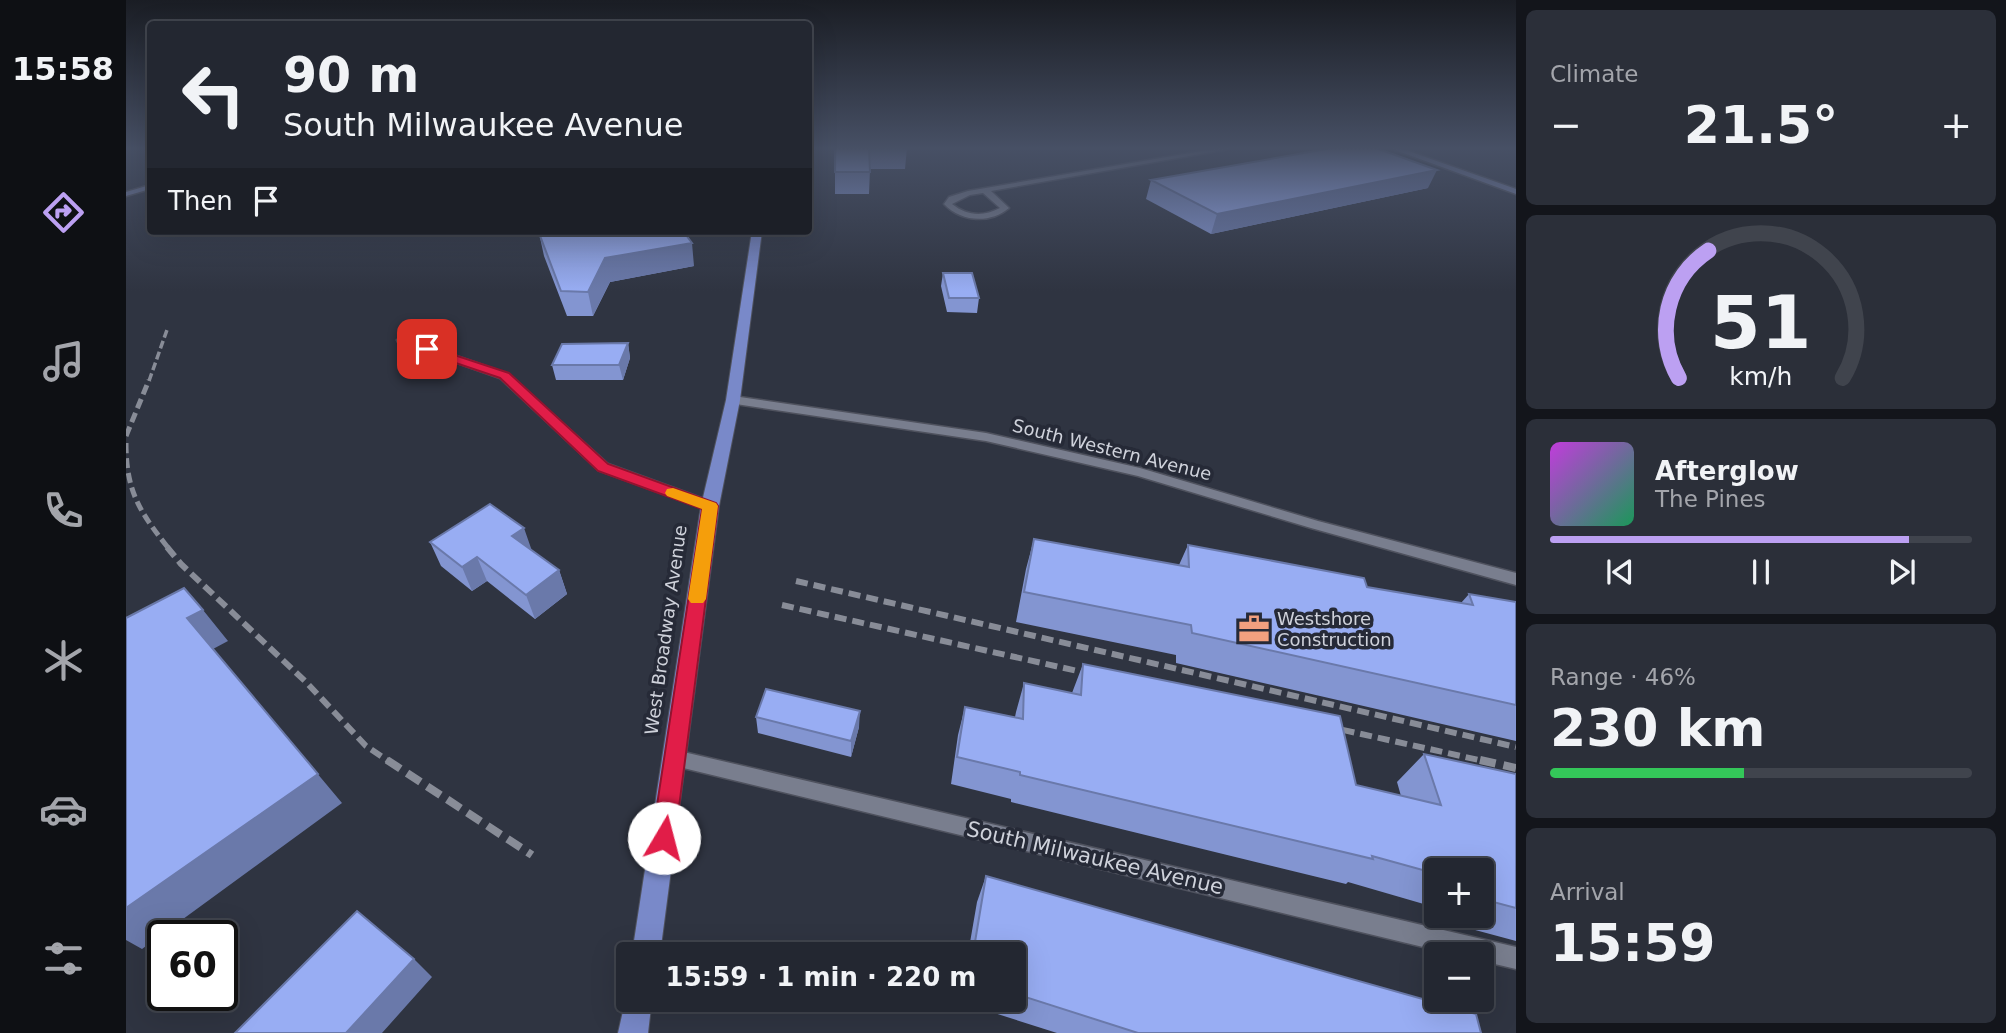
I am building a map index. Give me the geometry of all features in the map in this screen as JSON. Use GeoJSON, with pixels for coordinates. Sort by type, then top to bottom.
{"type":"FeatureCollection","features":[{"type":"Feature","properties":{"kind":"main road","name":"West Broadway Avenue"},"geometry":{"type":"LineString","coordinates":[[648,942],[710,506],[733,400],[756,235]]}},
{"type":"Feature","properties":{"kind":"main road"},"geometry":{"type":"LineString","coordinates":[[633,1033],[636,1012]]}},
{"type":"Feature","properties":{"kind":"street"},"geometry":{"type":"LineString","coordinates":[[966,195],[952,199],[948,204],[954,210],[981,217],[997,214],[1005,208],[991,195]]}},
{"type":"Feature","properties":{"kind":"street"},"geometry":{"type":"LineString","coordinates":[[402,341],[504,376],[603,467],[710,506]]}},
{"type":"Feature","properties":{"kind":"street","name":"South Western Avenue"},"geometry":{"type":"LineString","coordinates":[[733,400],[986,437],[1140,472],[1316,525],[1516,579]]}},
{"type":"Feature","properties":{"kind":"street","name":"South Milwaukee Avenue"},"geometry":{"type":"LineString","coordinates":[[675,758],[1516,958]]}},
{"type":"Feature","properties":{"kind":"building"},"geometry":{"type":"Polygon","coordinates":[[[1181,195],[1311,195],[1217,214],[1181,195]]]}},
{"type":"Feature","properties":{"kind":"building"},"geometry":{"type":"Polygon","coordinates":[[[540,235],[686,235],[692,243],[605,258],[588,292],[561,291],[540,235]]]}},
{"type":"Feature","properties":{"kind":"building"},"geometry":{"type":"Polygon","coordinates":[[[943,273],[972,273],[979,298],[949,298],[943,273]]]}},
{"type":"Feature","properties":{"kind":"building"},"geometry":{"type":"Polygon","coordinates":[[[628,343],[619,365],[552,365],[562,344],[628,343]]]}},
{"type":"Feature","properties":{"kind":"building"},"geometry":{"type":"Polygon","coordinates":[[[490,504],[524,528],[512,536],[559,570],[526,595],[477,557],[462,567],[430,542],[490,504]]]}},
{"type":"Feature","properties":{"kind":"building"},"geometry":{"type":"Polygon","coordinates":[[[1034,539],[1189,567],[1188,545],[1364,578],[1367,587],[1473,605],[1469,594],[1516,602],[1516,705],[1192,633],[1191,625],[1024,592],[1034,539]]]}},
{"type":"Feature","properties":{"kind":"building"},"geometry":{"type":"Polygon","coordinates":[[[184,588],[203,610],[187,618],[318,774],[126,908],[126,618],[184,588]]]}},
{"type":"Feature","properties":{"kind":"building"},"geometry":{"type":"Polygon","coordinates":[[[1083,664],[1340,716],[1356,785],[1441,805],[1424,754],[1516,774],[1516,908],[1494,902],[1494,858],[1424,858],[1424,870],[1020,775],[1020,772],[957,757],[965,707],[1023,719],[1024,683],[1081,695],[1083,664]]]}},
{"type":"Feature","properties":{"kind":"building"},"geometry":{"type":"Polygon","coordinates":[[[766,689],[860,711],[851,741],[756,717],[766,689]]]}},
{"type":"Feature","properties":{"kind":"building"},"geometry":{"type":"Polygon","coordinates":[[[986,876],[1424,999],[1424,1012],[1476,1014],[1481,1033],[1138,1033],[1026,997],[1026,942],[975,942],[986,876]]]}},
{"type":"Feature","properties":{"kind":"building"},"geometry":{"type":"Polygon","coordinates":[[[357,911],[414,959],[346,1033],[235,1033],[357,911]]]}},
{"type":"Feature","properties":{"kind":"railway"},"geometry":{"type":"LineString","coordinates":[[149,381],[168,327]]}},
{"type":"Feature","properties":{"kind":"railway"},"geometry":{"type":"LineString","coordinates":[[126,436],[149,380]]}},
{"type":"Feature","properties":{"kind":"railway"},"geometry":{"type":"LineString","coordinates":[[126,443],[132,488],[150,524],[169,549]]}},
{"type":"Feature","properties":{"kind":"railway"},"geometry":{"type":"LineString","coordinates":[[167,547],[181,564],[306,682],[366,746],[387,760]]}},
{"type":"Feature","properties":{"kind":"railway"},"geometry":{"type":"LineString","coordinates":[[796,581],[1516,747]]}},
{"type":"Feature","properties":{"kind":"railway"},"geometry":{"type":"LineString","coordinates":[[782,605],[1100,676]]}},
{"type":"Feature","properties":{"kind":"railway"},"geometry":{"type":"LineString","coordinates":[[1325,726],[1488,762]]}},
{"type":"Feature","properties":{"kind":"railway"},"geometry":{"type":"LineString","coordinates":[[387,760],[532,855]]}},
{"type":"Feature","properties":{"kind":"railway"},"geometry":{"type":"LineString","coordinates":[[1480,760],[1516,768]]}},
{"type":"Feature","properties":{"kind":"slow traffic"},"geometry":{"type":"LineString","coordinates":[[673,493],[710,506],[697,599]]}},
{"type":"Feature","properties":{"kind":"place","name":"Westshore Construction"},"geometry":{"type":"Point","coordinates":[1254,629]}},
{"type":"Feature","properties":{"kind":"route"},"geometry":{"type":"LineString","coordinates":[[427,349],[504,376],[603,467],[710,506],[664,838]]}}]}
